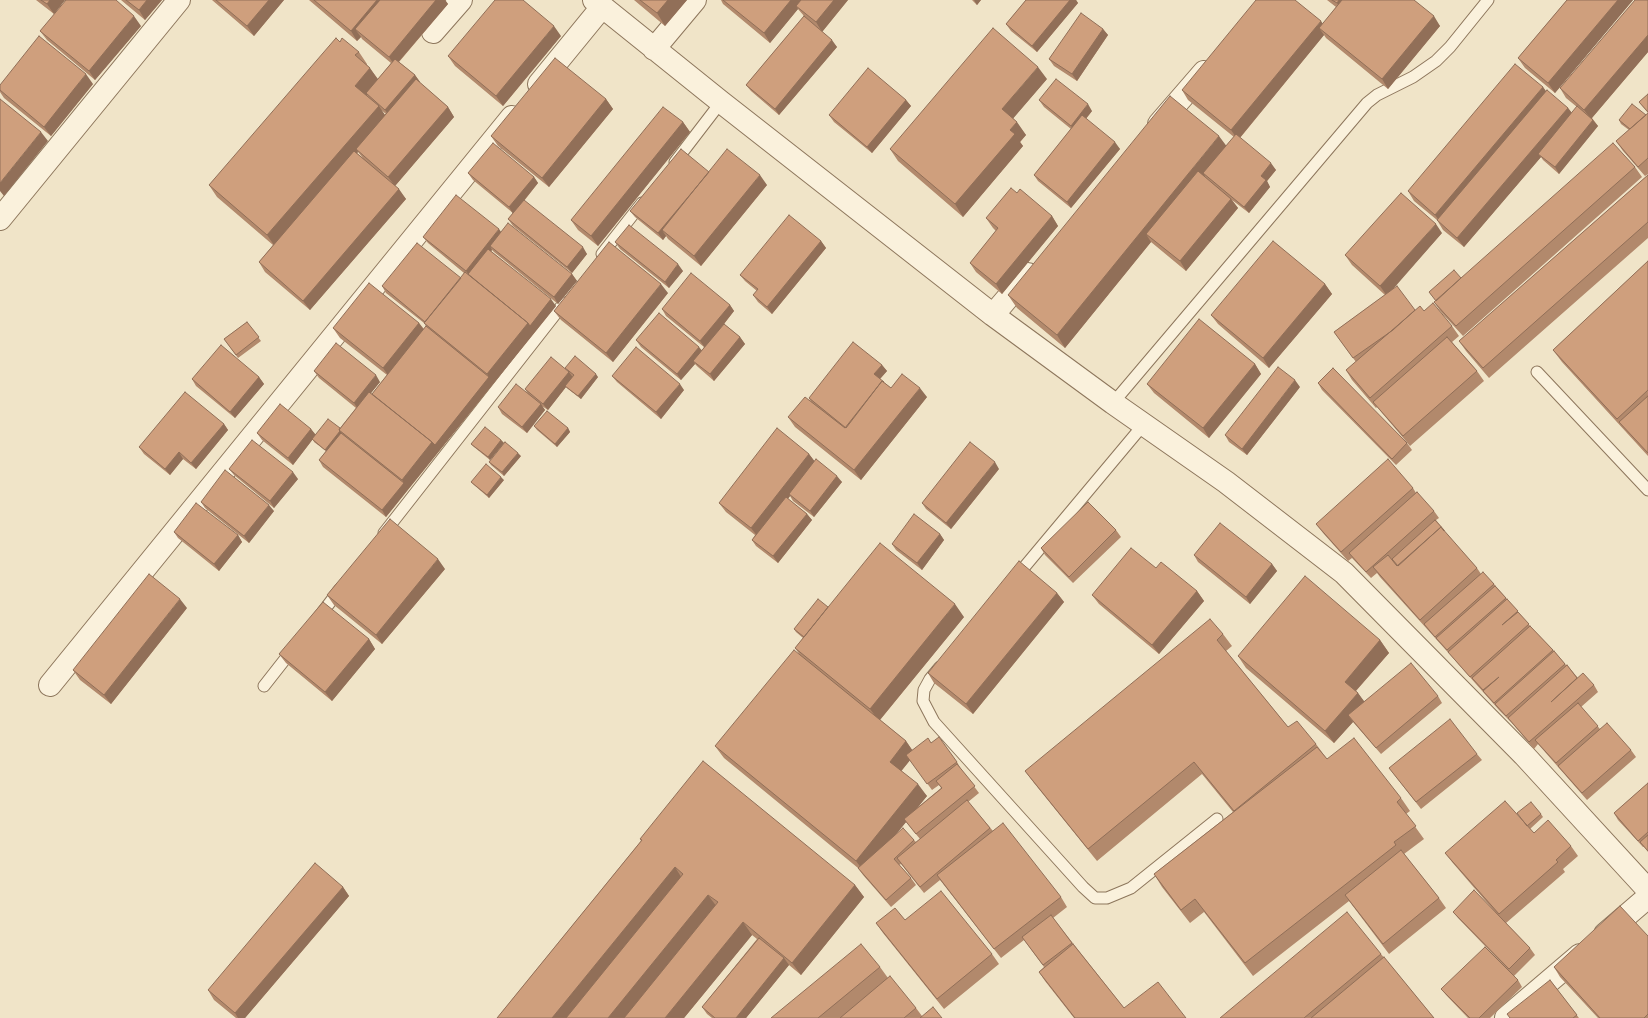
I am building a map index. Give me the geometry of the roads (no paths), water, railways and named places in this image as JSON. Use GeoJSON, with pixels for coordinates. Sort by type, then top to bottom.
{"type":"FeatureCollection","features":[{"type":"Feature","properties":{"kind":"street"},"geometry":{"type":"LineString","coordinates":[[0,219],[179,0]]}},
{"type":"Feature","properties":{"kind":"street"},"geometry":{"type":"LineString","coordinates":[[433,32],[461,0]]}},
{"type":"Feature","properties":{"kind":"street"},"geometry":{"type":"LineString","coordinates":[[654,49],[695,0]]}},
{"type":"Feature","properties":{"kind":"street"},"geometry":{"type":"LineString","coordinates":[[50,685],[598,3],[721,102],[993,315],[1113,403],[1226,482],[1344,573],[1524,755],[1648,890]]}},
{"type":"Feature","properties":{"kind":"street"},"geometry":{"type":"LineString","coordinates":[[1148,136],[1215,59]]}},
{"type":"Feature","properties":{"kind":"street"},"geometry":{"type":"LineString","coordinates":[[993,315],[1040,261]]}},
{"type":"Feature","properties":{"kind":"street"},"geometry":{"type":"LineString","coordinates":[[1506,1018],[1648,897]]}},
{"type":"Feature","properties":{"kind":"lane"},"geometry":{"type":"LineString","coordinates":[[1113,403],[1367,103],[1436,61],[1450,47],[1488,0]]}},
{"type":"Feature","properties":{"kind":"lane"},"geometry":{"type":"LineString","coordinates":[[667,171],[721,102]]}},
{"type":"Feature","properties":{"kind":"lane"},"geometry":{"type":"LineString","coordinates":[[593,265],[648,196]]}},
{"type":"Feature","properties":{"kind":"lane"},"geometry":{"type":"LineString","coordinates":[[377,542],[569,297]]}},
{"type":"Feature","properties":{"kind":"lane"},"geometry":{"type":"LineString","coordinates":[[1537,372],[1648,490]]}},
{"type":"Feature","properties":{"kind":"lane"},"geometry":{"type":"LineString","coordinates":[[1007,588],[1144,424]]}},
{"type":"Feature","properties":{"kind":"lane"},"geometry":{"type":"LineString","coordinates":[[314,623],[348,579]]}},
{"type":"Feature","properties":{"kind":"lane"},"geometry":{"type":"LineString","coordinates":[[264,686],[299,642]]}},
{"type":"Feature","properties":{"kind":"lane"},"geometry":{"type":"LineString","coordinates":[[946,660],[930,679],[924,690],[923,701],[934,722],[1083,887],[1096,898],[1107,898],[1130,888],[1217,819]]}}]}
